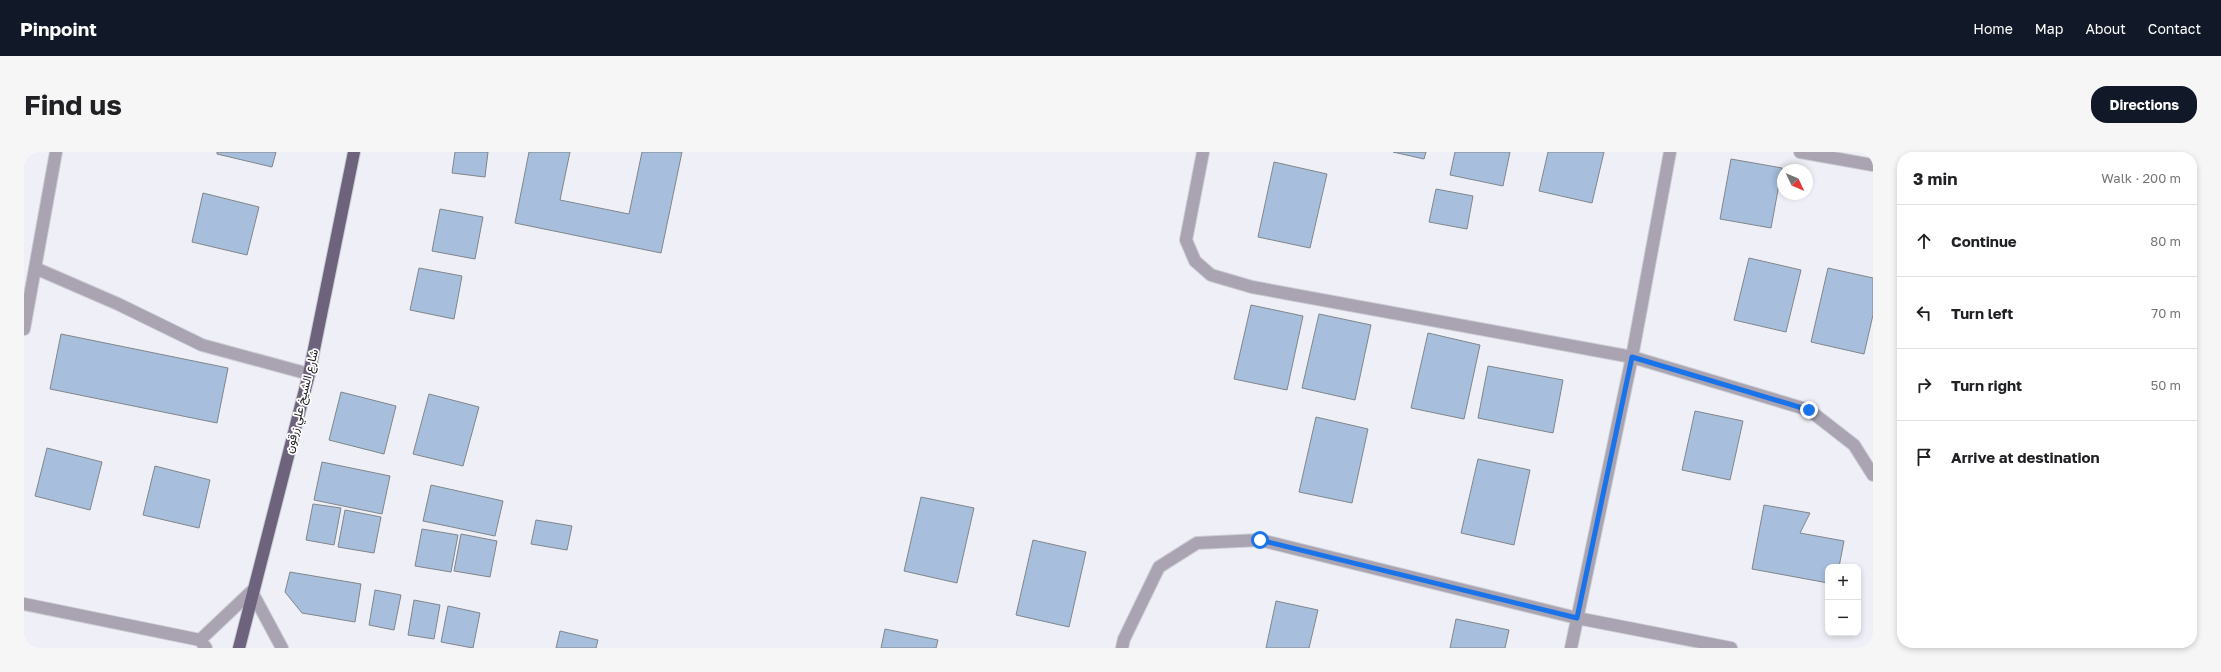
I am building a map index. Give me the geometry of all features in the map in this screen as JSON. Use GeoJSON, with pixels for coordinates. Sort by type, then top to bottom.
{"type":"FeatureCollection","features":[{"type":"Feature","properties":{"kind":"main road","name":"شارع الشيخ علي زرقون"},"geometry":{"type":"LineString","coordinates":[[239,648],[309,374],[354,152]]}},
{"type":"Feature","properties":{"kind":"street"},"geometry":{"type":"LineString","coordinates":[[24,328],[56,152]]}},
{"type":"Feature","properties":{"kind":"street"},"geometry":{"type":"LineString","coordinates":[[1203,152],[1186,240],[1195,260],[1211,275],[1252,287],[1632,357],[1809,410],[1854,445],[1873,475]]}},
{"type":"Feature","properties":{"kind":"street"},"geometry":{"type":"LineString","coordinates":[[1571,648],[1632,357],[1670,152]]}},
{"type":"Feature","properties":{"kind":"street"},"geometry":{"type":"LineString","coordinates":[[1800,152],[1873,165]]}},
{"type":"Feature","properties":{"kind":"street"},"geometry":{"type":"LineString","coordinates":[[35,268],[118,304],[202,345],[309,374]]}},
{"type":"Feature","properties":{"kind":"street"},"geometry":{"type":"LineString","coordinates":[[1122,648],[1124,639],[1159,567],[1196,542],[1260,540],[1577,618],[1731,648]]}},
{"type":"Feature","properties":{"kind":"street"},"geometry":{"type":"LineString","coordinates":[[24,604],[203,644],[253,592],[282,648]]}},
{"type":"Feature","properties":{"kind":"building"},"geometry":{"type":"Polygon","coordinates":[[[217,152],[276,152],[272,167],[217,154],[217,152]]]}},
{"type":"Feature","properties":{"kind":"building"},"geometry":{"type":"Polygon","coordinates":[[[455,152],[488,152],[485,177],[452,173],[455,152]]]}},
{"type":"Feature","properties":{"kind":"building"},"geometry":{"type":"Polygon","coordinates":[[[529,152],[570,152],[560,200],[629,214],[642,152],[682,152],[661,253],[515,223],[529,152]]]}},
{"type":"Feature","properties":{"kind":"building"},"geometry":{"type":"Polygon","coordinates":[[[1393,152],[1426,152],[1424,159],[1393,152]]]}},
{"type":"Feature","properties":{"kind":"building"},"geometry":{"type":"Polygon","coordinates":[[[1455,152],[1510,152],[1503,186],[1450,175],[1455,152]]]}},
{"type":"Feature","properties":{"kind":"building"},"geometry":{"type":"Polygon","coordinates":[[[1548,152],[1604,152],[1592,203],[1539,191],[1548,152]]]}},
{"type":"Feature","properties":{"kind":"building"},"geometry":{"type":"Polygon","coordinates":[[[1731,159],[1777,167],[1777,195],[1771,228],[1720,219],[1731,159]]]}},
{"type":"Feature","properties":{"kind":"building"},"geometry":{"type":"Polygon","coordinates":[[[1274,162],[1327,174],[1310,248],[1258,237],[1274,162]]]}},
{"type":"Feature","properties":{"kind":"building"},"geometry":{"type":"Polygon","coordinates":[[[1436,189],[1473,196],[1467,229],[1429,222],[1436,189]]]}},
{"type":"Feature","properties":{"kind":"building"},"geometry":{"type":"Polygon","coordinates":[[[203,193],[259,207],[247,255],[192,242],[203,193]]]}},
{"type":"Feature","properties":{"kind":"building"},"geometry":{"type":"Polygon","coordinates":[[[440,209],[483,217],[475,259],[432,251],[440,209]]]}},
{"type":"Feature","properties":{"kind":"building"},"geometry":{"type":"Polygon","coordinates":[[[1749,258],[1801,270],[1786,332],[1734,320],[1749,258]]]}},
{"type":"Feature","properties":{"kind":"building"},"geometry":{"type":"Polygon","coordinates":[[[419,268],[462,276],[454,319],[410,310],[419,268]]]}},
{"type":"Feature","properties":{"kind":"building"},"geometry":{"type":"Polygon","coordinates":[[[1828,268],[1873,278],[1873,315],[1864,354],[1811,342],[1828,268]]]}},
{"type":"Feature","properties":{"kind":"building"},"geometry":{"type":"Polygon","coordinates":[[[1251,305],[1303,316],[1287,390],[1234,379],[1251,305]]]}},
{"type":"Feature","properties":{"kind":"building"},"geometry":{"type":"Polygon","coordinates":[[[1319,314],[1371,325],[1355,400],[1302,388],[1319,314]]]}},
{"type":"Feature","properties":{"kind":"building"},"geometry":{"type":"Polygon","coordinates":[[[1428,333],[1480,345],[1464,419],[1411,408],[1428,333]]]}},
{"type":"Feature","properties":{"kind":"building"},"geometry":{"type":"Polygon","coordinates":[[[61,334],[228,368],[217,423],[50,389],[61,334]]]}},
{"type":"Feature","properties":{"kind":"building"},"geometry":{"type":"Polygon","coordinates":[[[1488,366],[1563,380],[1553,433],[1478,418],[1488,366]]]}},
{"type":"Feature","properties":{"kind":"building"},"geometry":{"type":"Polygon","coordinates":[[[341,392],[396,406],[384,454],[329,440],[341,392]]]}},
{"type":"Feature","properties":{"kind":"building"},"geometry":{"type":"Polygon","coordinates":[[[429,394],[479,407],[463,466],[413,454],[429,394]]]}},
{"type":"Feature","properties":{"kind":"building"},"geometry":{"type":"Polygon","coordinates":[[[1695,411],[1743,421],[1730,480],[1682,470],[1695,411]]]}},
{"type":"Feature","properties":{"kind":"building"},"geometry":{"type":"Polygon","coordinates":[[[1316,417],[1368,429],[1352,503],[1299,492],[1316,417]]]}},
{"type":"Feature","properties":{"kind":"building"},"geometry":{"type":"Polygon","coordinates":[[[47,448],[102,462],[90,510],[35,496],[47,448]]]}},
{"type":"Feature","properties":{"kind":"building"},"geometry":{"type":"Polygon","coordinates":[[[1478,459],[1530,470],[1514,545],[1461,533],[1478,459]]]}},
{"type":"Feature","properties":{"kind":"building"},"geometry":{"type":"Polygon","coordinates":[[[322,462],[390,476],[382,514],[314,500],[322,462]]]}},
{"type":"Feature","properties":{"kind":"building"},"geometry":{"type":"Polygon","coordinates":[[[155,466],[210,480],[199,528],[143,515],[155,466]]]}},
{"type":"Feature","properties":{"kind":"building"},"geometry":{"type":"Polygon","coordinates":[[[431,485],[503,501],[495,536],[423,521],[431,485]]]}},
{"type":"Feature","properties":{"kind":"building"},"geometry":{"type":"Polygon","coordinates":[[[921,497],[974,508],[957,583],[904,571],[921,497]]]}},
{"type":"Feature","properties":{"kind":"building"},"geometry":{"type":"Polygon","coordinates":[[[313,504],[341,508],[334,545],[306,540],[313,504]]]}},
{"type":"Feature","properties":{"kind":"building"},"geometry":{"type":"Polygon","coordinates":[[[1764,505],[1810,513],[1800,533],[1844,541],[1840,564],[1825,564],[1825,582],[1752,569],[1764,505]]]}},
{"type":"Feature","properties":{"kind":"building"},"geometry":{"type":"Polygon","coordinates":[[[345,510],[381,517],[374,553],[338,547],[345,510]]]}},
{"type":"Feature","properties":{"kind":"building"},"geometry":{"type":"Polygon","coordinates":[[[536,520],[572,526],[567,550],[531,544],[536,520]]]}},
{"type":"Feature","properties":{"kind":"building"},"geometry":{"type":"Polygon","coordinates":[[[422,529],[458,535],[451,572],[415,566],[422,529]]]}},
{"type":"Feature","properties":{"kind":"building"},"geometry":{"type":"Polygon","coordinates":[[[461,534],[497,541],[490,577],[454,571],[461,534]]]}},
{"type":"Feature","properties":{"kind":"building"},"geometry":{"type":"Polygon","coordinates":[[[1033,540],[1086,552],[1069,627],[1016,615],[1033,540]]]}},
{"type":"Feature","properties":{"kind":"building"},"geometry":{"type":"Polygon","coordinates":[[[290,572],[361,584],[355,622],[302,613],[285,592],[290,572]]]}},
{"type":"Feature","properties":{"kind":"building"},"geometry":{"type":"Polygon","coordinates":[[[375,590],[401,595],[394,630],[369,625],[375,590]]]}},
{"type":"Feature","properties":{"kind":"building"},"geometry":{"type":"Polygon","coordinates":[[[414,600],[440,605],[434,639],[408,635],[414,600]]]}},
{"type":"Feature","properties":{"kind":"building"},"geometry":{"type":"Polygon","coordinates":[[[1276,601],[1318,610],[1309,648],[1266,648],[1276,601]]]}},
{"type":"Feature","properties":{"kind":"building"},"geometry":{"type":"Polygon","coordinates":[[[448,606],[480,613],[473,648],[441,642],[448,606]]]}},
{"type":"Feature","properties":{"kind":"building"},"geometry":{"type":"Polygon","coordinates":[[[1456,619],[1509,630],[1505,648],[1450,648],[1456,619]]]}},
{"type":"Feature","properties":{"kind":"building"},"geometry":{"type":"Polygon","coordinates":[[[885,629],[938,640],[936,648],[881,648],[885,629]]]}},
{"type":"Feature","properties":{"kind":"building"},"geometry":{"type":"Polygon","coordinates":[[[560,631],[598,640],[596,648],[556,648],[560,631]]]}},
{"type":"Feature","properties":{"kind":"route"},"geometry":{"type":"LineString","coordinates":[[1260,540],[1577,618],[1632,357],[1809,410]]}}]}
